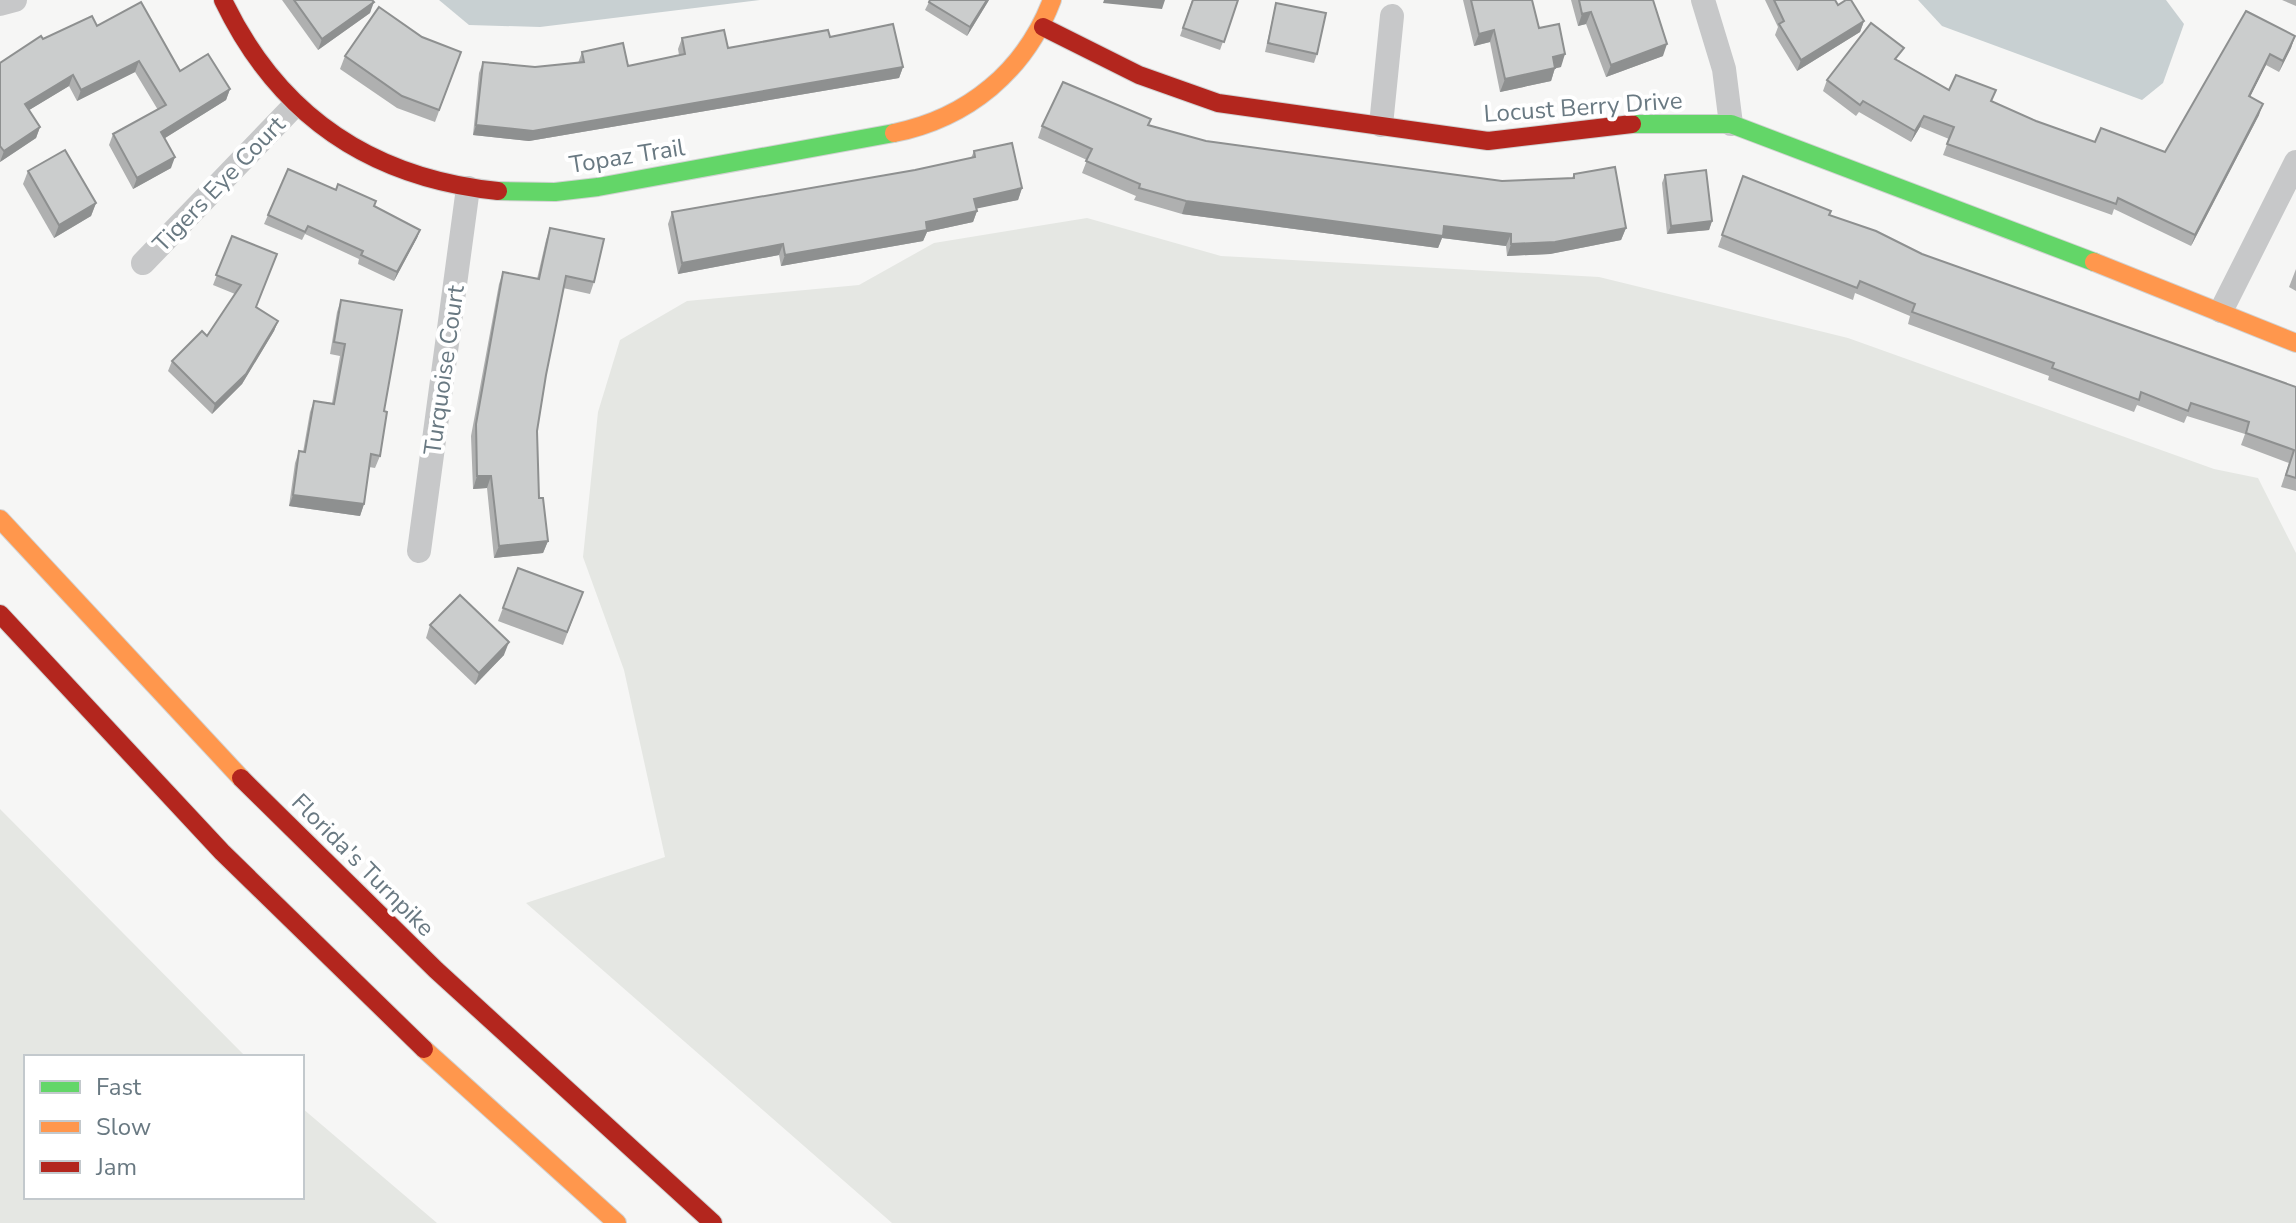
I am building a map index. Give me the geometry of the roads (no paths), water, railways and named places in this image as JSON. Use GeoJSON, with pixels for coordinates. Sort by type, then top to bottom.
{"type":"FeatureCollection","features":[{"type":"Feature","properties":{"kind":"main road","name":"Topaz Trail"},"geometry":{"type":"LineString","coordinates":[[223,0],[257,59],[294,106],[381,159],[468,188],[512,193],[592,188],[918,128],[971,106],[1021,59],[1043,27],[1052,0]]}},
{"type":"Feature","properties":{"kind":"main road","name":"Locust Berry Drive"},"geometry":{"type":"LineString","coordinates":[[1043,27],[1139,75],[1218,103],[1488,141],[1652,122],[1731,124],[2221,311],[2296,343]]}},
{"type":"Feature","properties":{"kind":"main road","name":"Florida's Turnpike"},"geometry":{"type":"LineString","coordinates":[[0,519],[230,767],[393,930],[577,1104],[713,1223]]}},
{"type":"Feature","properties":{"kind":"main road"},"geometry":{"type":"LineString","coordinates":[[0,614],[195,823],[534,1151],[617,1223]]}},
{"type":"Feature","properties":{"kind":"street"},"geometry":{"type":"LineString","coordinates":[[0,4],[15,0]]}},
{"type":"Feature","properties":{"kind":"street"},"geometry":{"type":"LineString","coordinates":[[1703,0],[1724,69],[1731,124]]}},
{"type":"Feature","properties":{"kind":"street"},"geometry":{"type":"LineString","coordinates":[[1381,125],[1392,16]]}},
{"type":"Feature","properties":{"kind":"street","name":"Tigers Eye Court"},"geometry":{"type":"LineString","coordinates":[[143,263],[294,106]]}},
{"type":"Feature","properties":{"kind":"street"},"geometry":{"type":"LineString","coordinates":[[2221,311],[2296,162]]}},
{"type":"Feature","properties":{"kind":"street","name":"Turquoise Court"},"geometry":{"type":"LineString","coordinates":[[419,551],[468,188]]}}]}
